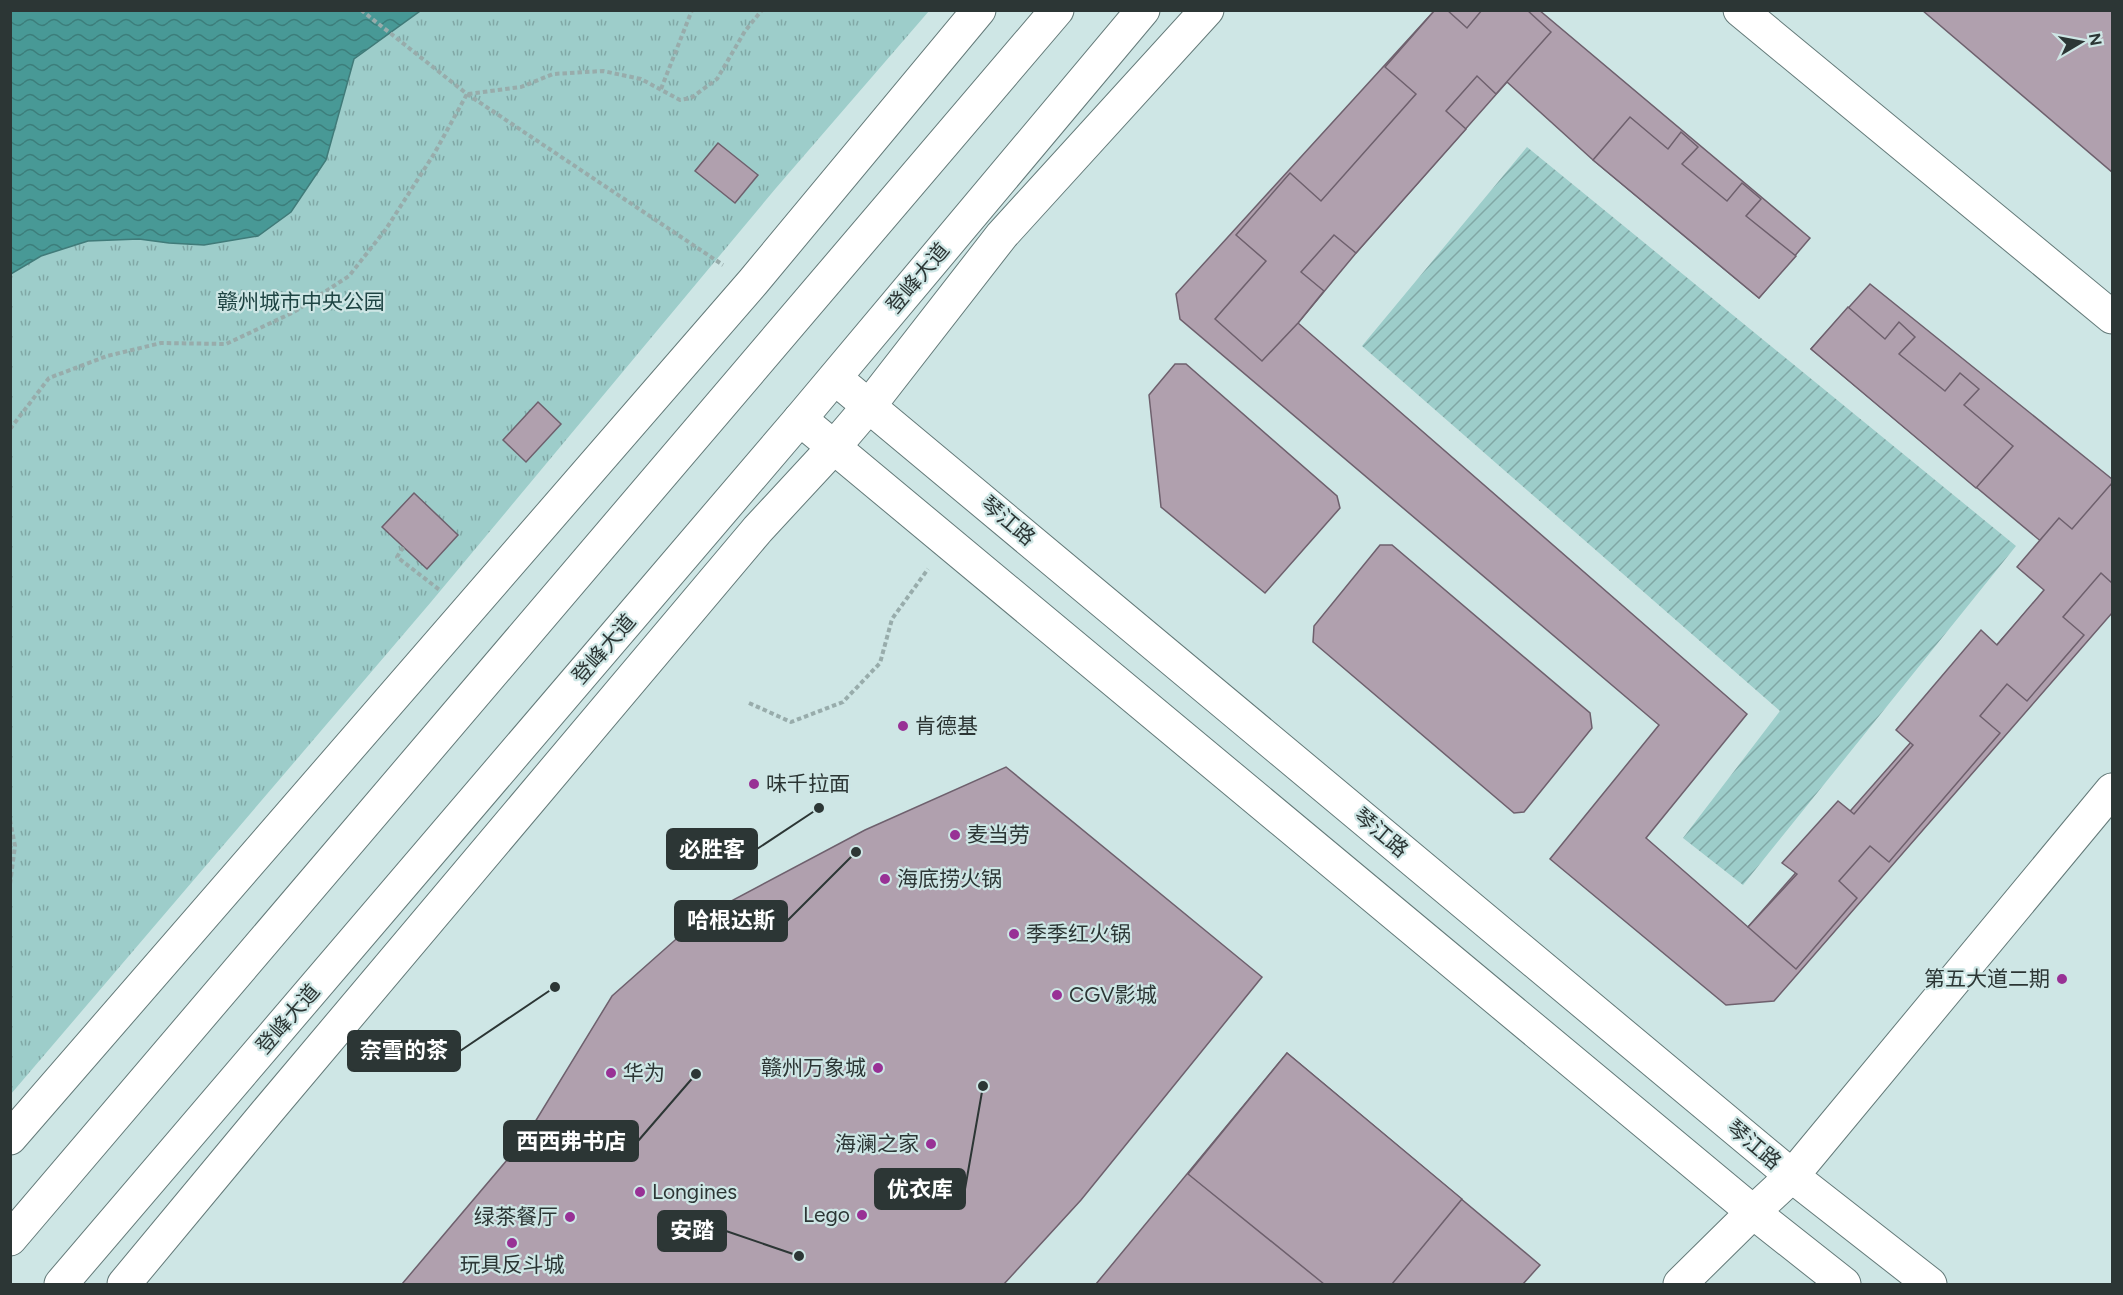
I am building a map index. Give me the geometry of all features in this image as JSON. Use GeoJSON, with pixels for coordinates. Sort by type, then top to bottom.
{"type":"FeatureCollection","features":[{"type":"Feature","properties":{"kind":"main road"},"geometry":{"type":"LineString","coordinates":[[10,1138],[753,282],[980,10]]}},
{"type":"Feature","properties":{"kind":"main road"},"geometry":{"type":"LineString","coordinates":[[10,1239],[1057,10]]}},
{"type":"Feature","properties":{"kind":"main road","name":"登峰大道"},"geometry":{"type":"LineString","coordinates":[[61,1284],[835,378],[1143,10]]}},
{"type":"Feature","properties":{"kind":"main road"},"geometry":{"type":"LineString","coordinates":[[124,1284],[750,538],[869,406],[1002,235],[1207,10]]}},
{"type":"Feature","properties":{"kind":"main road"},"geometry":{"type":"LineString","coordinates":[[1740,10],[2112,317]]}},
{"type":"Feature","properties":{"kind":"main road","name":"琴江路"},"geometry":{"type":"LineString","coordinates":[[835,378],[1792,1176],[1930,1284]]}},
{"type":"Feature","properties":{"kind":"main road"},"geometry":{"type":"LineString","coordinates":[[800,419],[1753,1212],[1844,1284]]}},
{"type":"Feature","properties":{"kind":"main road"},"geometry":{"type":"LineString","coordinates":[[1680,1284],[1792,1176],[2112,790]]}},
{"type":"Feature","properties":{"kind":"path"},"geometry":{"type":"LineString","coordinates":[[361,10],[467,94],[753,282]]}},
{"type":"Feature","properties":{"kind":"path"},"geometry":{"type":"LineString","coordinates":[[661,90],[692,10]]}},
{"type":"Feature","properties":{"kind":"path"},"geometry":{"type":"LineString","coordinates":[[467,94],[521,87],[553,74],[603,71],[641,79],[680,100],[691,98],[717,78],[744,31],[762,10]]}},
{"type":"Feature","properties":{"kind":"path"},"geometry":{"type":"LineString","coordinates":[[10,429],[49,378],[107,356],[161,344],[226,344],[294,312],[349,276],[386,230],[434,154],[467,94]]}},
{"type":"Feature","properties":{"kind":"path"},"geometry":{"type":"LineString","coordinates":[[403,547],[397,557],[442,592]]}},
{"type":"Feature","properties":{"kind":"path"},"geometry":{"type":"LineString","coordinates":[[749,703],[791,722],[843,702],[880,663],[892,619],[932,563]]}},
{"type":"Feature","properties":{"kind":"path"},"geometry":{"type":"LineString","coordinates":[[10,819],[15,846],[10,884]]}},
{"type":"Feature","properties":{"kind":"green space","name":"赣州城市中央公园"},"geometry":{"type":"Polygon","coordinates":[[[11,11],[929,11],[776,188],[431,602],[11,1094],[11,11]]]}},
{"type":"Feature","properties":{"kind":"green space"},"geometry":{"type":"Polygon","coordinates":[[[1527,147],[2016,546],[1743,885],[1683,838],[1780,711],[1362,346],[1527,147]]]}},
{"type":"Feature","properties":{"kind":"water"},"geometry":{"type":"Polygon","coordinates":[[[11,10],[420,11],[354,59],[326,160],[291,212],[258,236],[204,245],[139,239],[88,241],[41,256],[11,274],[11,10]]]}},
{"type":"Feature","properties":{"kind":"building"},"geometry":{"type":"Polygon","coordinates":[[[1435,10],[1539,10],[1810,238],[1759,298],[1593,160],[1507,82],[1356,253],[1298,323],[1747,714],[1646,838],[1748,927],[2068,564],[1811,349],[1870,284],[2112,479],[2112,613],[1774,1001],[1726,1005],[1550,859],[1659,725],[1180,319],[1176,294],[1435,10]]]}},
{"type":"Feature","properties":{"kind":"building"},"geometry":{"type":"Polygon","coordinates":[[[1435,10],[1447,10],[1467,28],[1482,10],[1527,10],[1551,32],[1496,94],[1477,76],[1446,111],[1466,129],[1356,253],[1334,235],[1301,272],[1324,291],[1262,361],[1215,319],[1266,261],[1236,235],[1290,173],[1321,201],[1416,94],[1385,67],[1435,10]]]}},
{"type":"Feature","properties":{"kind":"building"},"geometry":{"type":"Polygon","coordinates":[[[1922,10],[2112,10],[2112,172],[1922,10]]]}},
{"type":"Feature","properties":{"kind":"building"},"geometry":{"type":"Polygon","coordinates":[[[1630,117],[1668,149],[1681,132],[1698,147],[1682,164],[1727,201],[1742,183],[1761,199],[1746,216],[1796,256],[1759,298],[1593,160],[1630,117]]]}},
{"type":"Feature","properties":{"kind":"building"},"geometry":{"type":"Polygon","coordinates":[[[718,143],[758,175],[735,203],[695,171],[718,143]]]}},
{"type":"Feature","properties":{"kind":"building"},"geometry":{"type":"Polygon","coordinates":[[[1848,307],[1885,339],[1899,322],[1915,337],[1899,354],[1945,391],[1960,373],[1979,389],[1964,405],[2013,446],[1976,488],[1811,349],[1848,307]]]}},
{"type":"Feature","properties":{"kind":"building"},"geometry":{"type":"Polygon","coordinates":[[[1175,364],[1186,364],[1337,496],[1340,508],[1265,593],[1161,507],[1149,395],[1175,364]]]}},
{"type":"Feature","properties":{"kind":"building"},"geometry":{"type":"Polygon","coordinates":[[[538,402],[561,424],[526,462],[503,440],[538,402]]]}},
{"type":"Feature","properties":{"kind":"building"},"geometry":{"type":"Polygon","coordinates":[[[2112,483],[2112,583],[2101,573],[2063,617],[2084,635],[2027,701],[2007,684],[1980,716],[2000,733],[1889,862],[1870,846],[1839,881],[1857,898],[1796,969],[1748,927],[1797,874],[1782,863],[1838,801],[1854,814],[1913,745],[1896,730],[1981,630],[1997,645],[2044,590],[2017,567],[2059,518],[2072,529],[2112,483]]]}},
{"type":"Feature","properties":{"kind":"building"},"geometry":{"type":"Polygon","coordinates":[[[414,493],[458,535],[427,569],[382,527],[414,493]]]}},
{"type":"Feature","properties":{"kind":"building"},"geometry":{"type":"Polygon","coordinates":[[[1380,545],[1392,545],[1590,713],[1592,728],[1524,812],[1514,813],[1313,642],[1314,626],[1380,545]]]}},
{"type":"Feature","properties":{"kind":"building","name":"赣州万象城"},"geometry":{"type":"Polygon","coordinates":[[[1006,767],[1262,977],[1081,1200],[1004,1284],[402,1284],[524,1140],[612,996],[701,917],[865,830],[1006,767]]]}},
{"type":"Feature","properties":{"kind":"building"},"geometry":{"type":"Polygon","coordinates":[[[1287,1053],[1540,1265],[1523,1284],[1096,1284],[1287,1053]]]}},
{"type":"Feature","properties":{"kind":"building"},"geometry":{"type":"Polygon","coordinates":[[[1287,1053],[1462,1199],[1392,1284],[1324,1284],[1188,1174],[1287,1053]]]}},
{"type":"Feature","properties":{"kind":"place","name":"肯德基"},"geometry":{"type":"Point","coordinates":[903,726]}},
{"type":"Feature","properties":{"kind":"place","name":"味千拉面"},"geometry":{"type":"Point","coordinates":[754,784]}},
{"type":"Feature","properties":{"kind":"place","name":"必胜客"},"geometry":{"type":"Point","coordinates":[819,808]}},
{"type":"Feature","properties":{"kind":"place","name":"麦当劳"},"geometry":{"type":"Point","coordinates":[955,835]}},
{"type":"Feature","properties":{"kind":"place","name":"哈根达斯"},"geometry":{"type":"Point","coordinates":[856,852]}},
{"type":"Feature","properties":{"kind":"place","name":"海底捞火锅"},"geometry":{"type":"Point","coordinates":[885,879]}},
{"type":"Feature","properties":{"kind":"place","name":"季季红火锅"},"geometry":{"type":"Point","coordinates":[1014,934]}},
{"type":"Feature","properties":{"kind":"place","name":"第五大道二期"},"geometry":{"type":"Point","coordinates":[2062,979]}},
{"type":"Feature","properties":{"kind":"place","name":"奈雪的茶"},"geometry":{"type":"Point","coordinates":[555,987]}},
{"type":"Feature","properties":{"kind":"place","name":"CGV影城"},"geometry":{"type":"Point","coordinates":[1057,995]}},
{"type":"Feature","properties":{"kind":"place","name":"赣州万象城"},"geometry":{"type":"Point","coordinates":[878,1068]}},
{"type":"Feature","properties":{"kind":"place","name":"华为"},"geometry":{"type":"Point","coordinates":[611,1073]}},
{"type":"Feature","properties":{"kind":"place","name":"西西弗书店"},"geometry":{"type":"Point","coordinates":[696,1074]}},
{"type":"Feature","properties":{"kind":"place","name":"优衣库"},"geometry":{"type":"Point","coordinates":[983,1086]}},
{"type":"Feature","properties":{"kind":"place","name":"海澜之家"},"geometry":{"type":"Point","coordinates":[931,1144]}},
{"type":"Feature","properties":{"kind":"place","name":"Longines"},"geometry":{"type":"Point","coordinates":[640,1192]}},
{"type":"Feature","properties":{"kind":"place","name":"Lego"},"geometry":{"type":"Point","coordinates":[862,1215]}},
{"type":"Feature","properties":{"kind":"place","name":"绿茶餐厅"},"geometry":{"type":"Point","coordinates":[570,1217]}},
{"type":"Feature","properties":{"kind":"place","name":"玩具反斗城"},"geometry":{"type":"Point","coordinates":[512,1243]}},
{"type":"Feature","properties":{"kind":"place","name":"安踏"},"geometry":{"type":"Point","coordinates":[799,1256]}}]}
